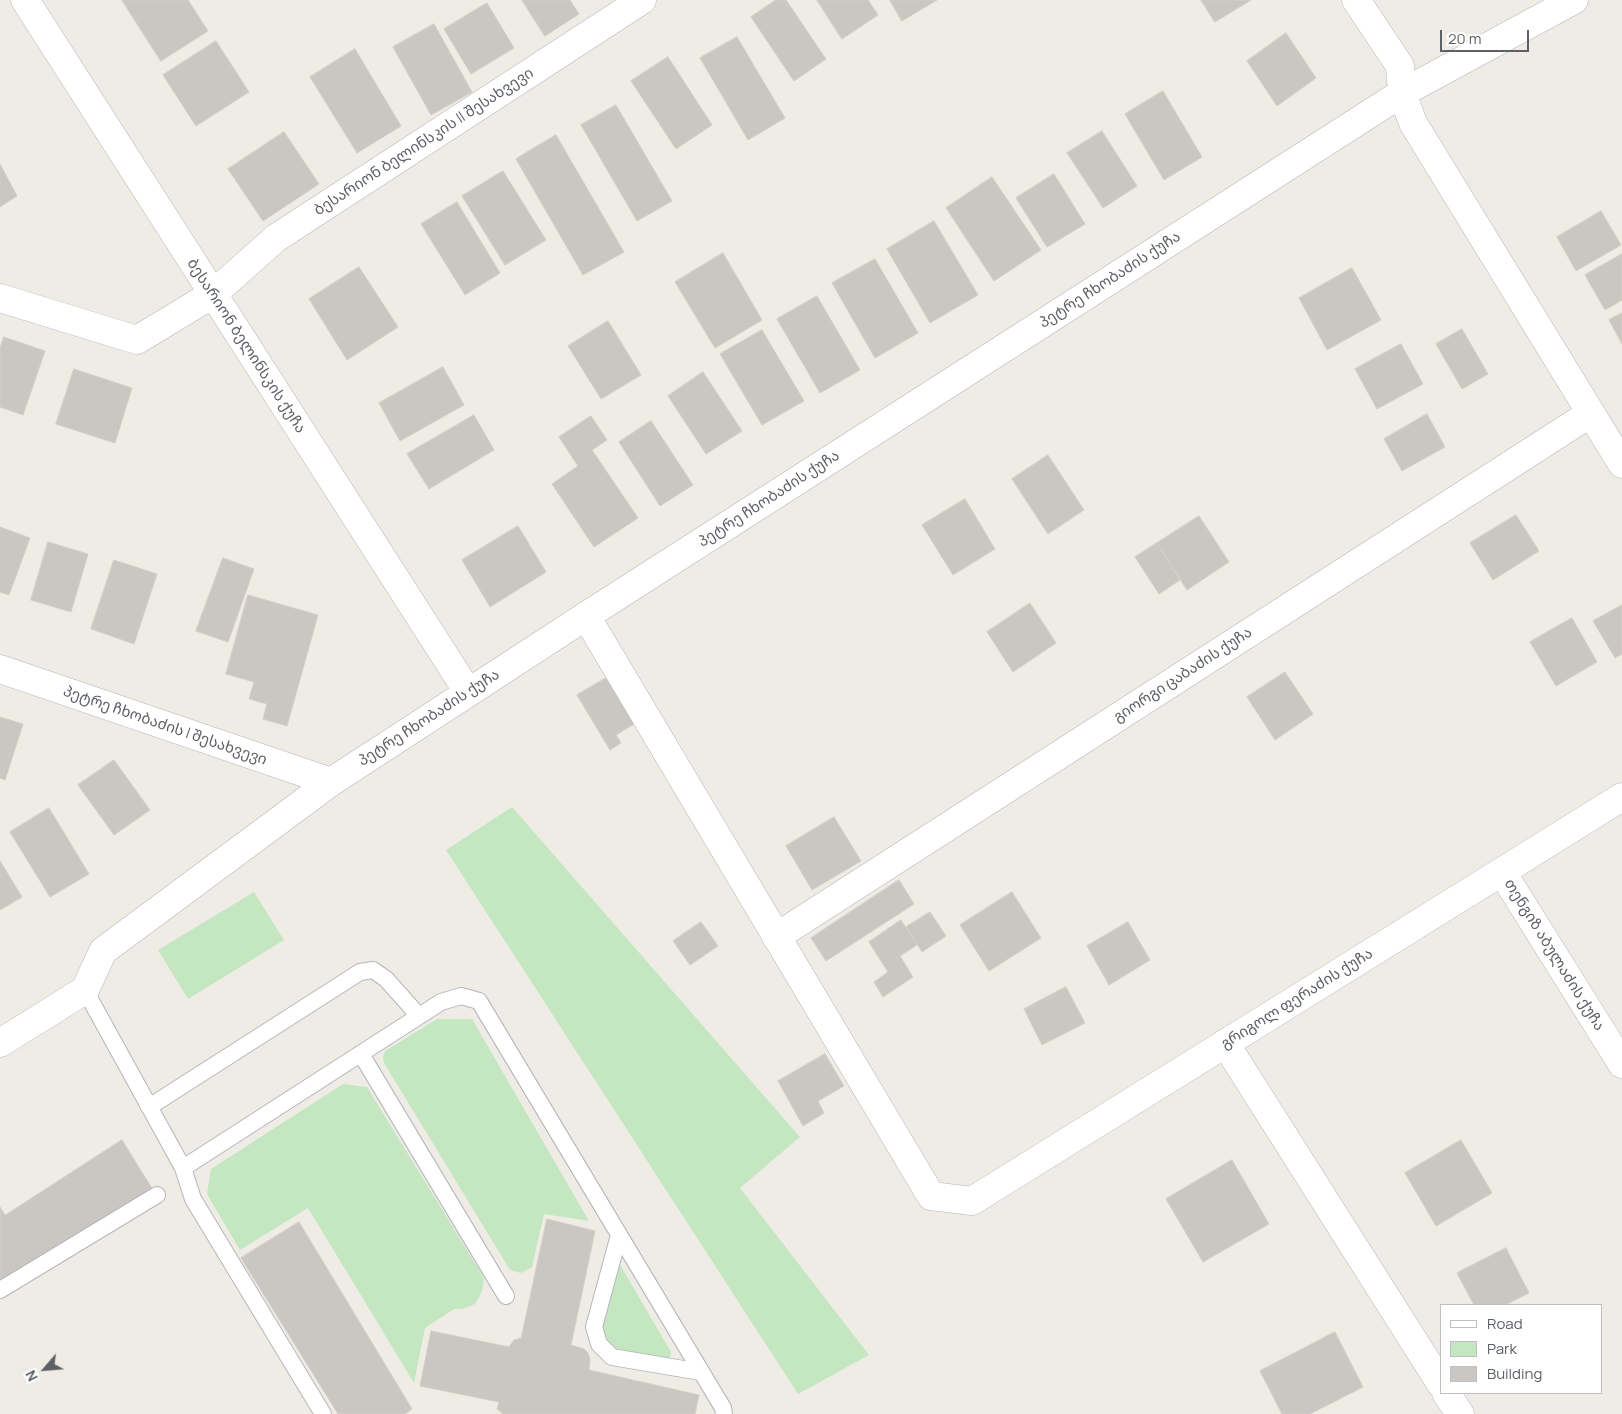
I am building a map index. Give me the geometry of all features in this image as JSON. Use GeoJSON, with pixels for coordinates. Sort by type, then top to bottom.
{"type":"FeatureCollection","features":[{"type":"Feature","properties":{"kind":"street","name":"ბესარიონ ბელინსკის ქუჩა"},"geometry":{"type":"LineString","coordinates":[[25,0],[468,692]]}},
{"type":"Feature","properties":{"kind":"street","name":"ბესარიონ ბელინსკის II შესახვევი"},"geometry":{"type":"LineString","coordinates":[[0,298],[137,340],[213,294],[276,238],[642,0]]}},
{"type":"Feature","properties":{"kind":"street"},"geometry":{"type":"LineString","coordinates":[[1356,0],[1400,66],[1402,93],[1413,123],[1622,464]]}},
{"type":"Feature","properties":{"kind":"street","name":"პეტრე ჩხობაძის ქუჩა"},"geometry":{"type":"LineString","coordinates":[[85,990],[104,951],[331,782],[586,616],[1402,93],[1574,0]]}},
{"type":"Feature","properties":{"kind":"street","name":"გიორგი ცაბაძის ქუჩა"},"geometry":{"type":"LineString","coordinates":[[776,937],[1590,413]]}},
{"type":"Feature","properties":{"kind":"street"},"geometry":{"type":"LineString","coordinates":[[586,616],[776,937]]}},
{"type":"Feature","properties":{"kind":"street","name":"პეტრე ჩხობაძის I შესახვევი"},"geometry":{"type":"LineString","coordinates":[[0,669],[331,782]]}},
{"type":"Feature","properties":{"kind":"street","name":"გრიგოლ ფერაძის ქუჩა"},"geometry":{"type":"LineString","coordinates":[[776,937],[931,1196],[972,1201],[1622,797]]}},
{"type":"Feature","properties":{"kind":"street","name":"თენგიზ აბულაძის ქუჩა"},"geometry":{"type":"LineString","coordinates":[[1502,872],[1622,1064]]}},
{"type":"Feature","properties":{"kind":"street"},"geometry":{"type":"LineString","coordinates":[[0,1043],[85,990]]}},
{"type":"Feature","properties":{"kind":"street"},"geometry":{"type":"LineString","coordinates":[[1226,1043],[1440,1382]]}},
{"type":"Feature","properties":{"kind":"street"},"geometry":{"type":"LineString","coordinates":[[1447,1394],[1460,1414]]}},
{"type":"Feature","properties":{"kind":"lane"},"geometry":{"type":"LineString","coordinates":[[149,1107],[360,972],[373,970],[386,979],[419,1016]]}},
{"type":"Feature","properties":{"kind":"lane"},"geometry":{"type":"LineString","coordinates":[[85,990],[183,1168],[193,1198],[322,1414]]}},
{"type":"Feature","properties":{"kind":"lane"},"geometry":{"type":"LineString","coordinates":[[183,1168],[440,1002],[460,996],[479,1001],[723,1408],[724,1414]]}},
{"type":"Feature","properties":{"kind":"lane"},"geometry":{"type":"LineString","coordinates":[[360,1054],[506,1296]]}},
{"type":"Feature","properties":{"kind":"lane"},"geometry":{"type":"LineString","coordinates":[[0,1290],[157,1195]]}},
{"type":"Feature","properties":{"kind":"lane"},"geometry":{"type":"LineString","coordinates":[[619,1235],[594,1327],[599,1344],[612,1357],[701,1372]]}},
{"type":"Feature","properties":{"kind":"green space"},"geometry":{"type":"Polygon","coordinates":[[[512,807],[800,1137],[740,1188],[869,1355],[798,1394],[446,850],[512,807]]]}},
{"type":"Feature","properties":{"kind":"green space"},"geometry":{"type":"Polygon","coordinates":[[[254,892],[284,940],[188,999],[158,950],[254,892]]]}},
{"type":"Feature","properties":{"kind":"green space"},"geometry":{"type":"Polygon","coordinates":[[[437,1019],[472,1019],[589,1221],[544,1214],[532,1267],[521,1273],[510,1270],[384,1063],[385,1051],[437,1019]]]}},
{"type":"Feature","properties":{"kind":"green space"},"geometry":{"type":"Polygon","coordinates":[[[343,1084],[367,1087],[484,1278],[482,1291],[475,1304],[463,1309],[454,1309],[425,1328],[414,1383],[308,1208],[240,1250],[207,1194],[211,1169],[343,1084]]]}},
{"type":"Feature","properties":{"kind":"green space"},"geometry":{"type":"Polygon","coordinates":[[[619,1263],[671,1352],[670,1358],[666,1362],[617,1352],[604,1339],[599,1324],[619,1263]]]}},
{"type":"Feature","properties":{"kind":"building"},"geometry":{"type":"Polygon","coordinates":[[[122,0],[188,0],[208,31],[161,61],[122,0]]]}},
{"type":"Feature","properties":{"kind":"building"},"geometry":{"type":"Polygon","coordinates":[[[522,0],[570,0],[579,14],[545,36],[522,0]]]}},
{"type":"Feature","properties":{"kind":"building"},"geometry":{"type":"Polygon","coordinates":[[[776,0],[786,0],[826,59],[794,81],[751,17],[776,0]]]}},
{"type":"Feature","properties":{"kind":"building"},"geometry":{"type":"Polygon","coordinates":[[[817,0],[868,0],[878,15],[842,39],[817,0]]]}},
{"type":"Feature","properties":{"kind":"building"},"geometry":{"type":"Polygon","coordinates":[[[890,0],[937,0],[902,21],[890,0]]]}},
{"type":"Feature","properties":{"kind":"building"},"geometry":{"type":"Polygon","coordinates":[[[1201,0],[1251,0],[1215,22],[1201,0]]]}},
{"type":"Feature","properties":{"kind":"building"},"geometry":{"type":"Polygon","coordinates":[[[487,3],[514,48],[471,74],[444,29],[487,3]]]}},
{"type":"Feature","properties":{"kind":"building"},"geometry":{"type":"Polygon","coordinates":[[[434,24],[472,92],[431,115],[393,47],[434,24]]]}},
{"type":"Feature","properties":{"kind":"building"},"geometry":{"type":"Polygon","coordinates":[[[1286,33],[1316,78],[1277,106],[1247,61],[1286,33]]]}},
{"type":"Feature","properties":{"kind":"building"},"geometry":{"type":"Polygon","coordinates":[[[737,37],[785,118],[748,140],[700,58],[737,37]]]}},
{"type":"Feature","properties":{"kind":"building"},"geometry":{"type":"Polygon","coordinates":[[[216,41],[249,92],[196,126],[163,75],[216,41]]]}},
{"type":"Feature","properties":{"kind":"building"},"geometry":{"type":"Polygon","coordinates":[[[355,49],[401,126],[357,153],[310,77],[355,49]]]}},
{"type":"Feature","properties":{"kind":"building"},"geometry":{"type":"Polygon","coordinates":[[[668,57],[712,125],[676,149],[631,81],[668,57]]]}},
{"type":"Feature","properties":{"kind":"building"},"geometry":{"type":"Polygon","coordinates":[[[1163,91],[1202,157],[1164,180],[1125,114],[1163,91]]]}},
{"type":"Feature","properties":{"kind":"building"},"geometry":{"type":"Polygon","coordinates":[[[616,105],[672,201],[637,221],[581,125],[616,105]]]}},
{"type":"Feature","properties":{"kind":"building"},"geometry":{"type":"Polygon","coordinates":[[[1102,131],[1137,186],[1103,208],[1067,153],[1102,131]]]}},
{"type":"Feature","properties":{"kind":"building"},"geometry":{"type":"Polygon","coordinates":[[[284,132],[319,184],[263,221],[228,169],[284,132]]]}},
{"type":"Feature","properties":{"kind":"building"},"geometry":{"type":"Polygon","coordinates":[[[556,135],[624,252],[583,275],[516,159],[556,135]]]}},
{"type":"Feature","properties":{"kind":"building"},"geometry":{"type":"Polygon","coordinates":[[[0,164],[17,196],[0,207],[0,164]]]}},
{"type":"Feature","properties":{"kind":"building"},"geometry":{"type":"Polygon","coordinates":[[[503,171],[546,240],[505,265],[462,196],[503,171]]]}},
{"type":"Feature","properties":{"kind":"building"},"geometry":{"type":"Polygon","coordinates":[[[1054,174],[1085,224],[1047,247],[1016,198],[1054,174]]]}},
{"type":"Feature","properties":{"kind":"building"},"geometry":{"type":"Polygon","coordinates":[[[992,177],[1041,250],[994,281],[946,208],[992,177]]]}},
{"type":"Feature","properties":{"kind":"building"},"geometry":{"type":"Polygon","coordinates":[[[457,202],[500,273],[465,295],[421,224],[457,202]]]}},
{"type":"Feature","properties":{"kind":"building"},"geometry":{"type":"Polygon","coordinates":[[[1601,211],[1621,245],[1576,271],[1557,237],[1601,211]]]}},
{"type":"Feature","properties":{"kind":"building"},"geometry":{"type":"Polygon","coordinates":[[[934,221],[978,295],[930,323],[887,249],[934,221]]]}},
{"type":"Feature","properties":{"kind":"building"},"geometry":{"type":"Polygon","coordinates":[[[723,253],[762,320],[715,348],[675,282],[723,253]]]}},
{"type":"Feature","properties":{"kind":"building"},"geometry":{"type":"Polygon","coordinates":[[[1622,254],[1622,300],[1605,310],[1585,275],[1622,254]]]}},
{"type":"Feature","properties":{"kind":"building"},"geometry":{"type":"Polygon","coordinates":[[[875,259],[918,333],[875,358],[832,283],[875,259]]]}},
{"type":"Feature","properties":{"kind":"building"},"geometry":{"type":"Polygon","coordinates":[[[359,267],[398,327],[347,360],[309,299],[359,267]]]}},
{"type":"Feature","properties":{"kind":"building"},"geometry":{"type":"Polygon","coordinates":[[[1352,268],[1381,320],[1327,350],[1299,298],[1352,268]]]}},
{"type":"Feature","properties":{"kind":"building"},"geometry":{"type":"Polygon","coordinates":[[[817,296],[860,370],[820,393],[777,319],[817,296]]]}},
{"type":"Feature","properties":{"kind":"building"},"geometry":{"type":"Polygon","coordinates":[[[1622,313],[1622,344],[1609,320],[1622,313]]]}},
{"type":"Feature","properties":{"kind":"building"},"geometry":{"type":"Polygon","coordinates":[[[608,321],[641,375],[601,399],[568,346],[608,321]]]}},
{"type":"Feature","properties":{"kind":"building"},"geometry":{"type":"Polygon","coordinates":[[[1462,329],[1488,374],[1462,389],[1436,344],[1462,329]]]}},
{"type":"Feature","properties":{"kind":"building"},"geometry":{"type":"Polygon","coordinates":[[[762,330],[804,401],[762,425],[720,354],[762,330]]]}},
{"type":"Feature","properties":{"kind":"building"},"geometry":{"type":"Polygon","coordinates":[[[4,337],[45,351],[23,415],[0,407],[0,348],[4,337]]]}},
{"type":"Feature","properties":{"kind":"building"},"geometry":{"type":"Polygon","coordinates":[[[1401,344],[1423,384],[1377,409],[1355,369],[1401,344]]]}},
{"type":"Feature","properties":{"kind":"building"},"geometry":{"type":"Polygon","coordinates":[[[443,367],[464,405],[400,441],[379,403],[443,367]]]}},
{"type":"Feature","properties":{"kind":"building"},"geometry":{"type":"Polygon","coordinates":[[[74,369],[132,388],[115,443],[56,424],[74,369]]]}},
{"type":"Feature","properties":{"kind":"building"},"geometry":{"type":"Polygon","coordinates":[[[703,372],[742,431],[706,454],[668,396],[703,372]]]}},
{"type":"Feature","properties":{"kind":"building"},"geometry":{"type":"Polygon","coordinates":[[[1427,414],[1445,447],[1402,471],[1384,439],[1427,414]]]}},
{"type":"Feature","properties":{"kind":"building"},"geometry":{"type":"Polygon","coordinates":[[[474,415],[494,450],[429,489],[407,454],[474,415]]]}},
{"type":"Feature","properties":{"kind":"building"},"geometry":{"type":"Polygon","coordinates":[[[591,416],[607,440],[592,450],[638,518],[594,547],[552,484],[578,466],[559,437],[591,416]]]}},
{"type":"Feature","properties":{"kind":"building"},"geometry":{"type":"Polygon","coordinates":[[[651,421],[693,485],[660,506],[619,442],[651,421]]]}},
{"type":"Feature","properties":{"kind":"building"},"geometry":{"type":"Polygon","coordinates":[[[1048,455],[1084,510],[1048,534],[1012,479],[1048,455]]]}},
{"type":"Feature","properties":{"kind":"building"},"geometry":{"type":"Polygon","coordinates":[[[965,499],[995,549],[953,575],[922,525],[965,499]]]}},
{"type":"Feature","properties":{"kind":"building"},"geometry":{"type":"Polygon","coordinates":[[[1516,515],[1539,551],[1493,580],[1470,543],[1516,515]]]}},
{"type":"Feature","properties":{"kind":"building"},"geometry":{"type":"Polygon","coordinates":[[[1199,516],[1229,562],[1187,590],[1157,543],[1199,516]]]}},
{"type":"Feature","properties":{"kind":"building"},"geometry":{"type":"Polygon","coordinates":[[[518,526],[546,572],[490,607],[462,560],[518,526]]]}},
{"type":"Feature","properties":{"kind":"building"},"geometry":{"type":"Polygon","coordinates":[[[0,527],[30,538],[9,595],[0,592],[0,527]]]}},
{"type":"Feature","properties":{"kind":"building"},"geometry":{"type":"Polygon","coordinates":[[[48,542],[88,554],[71,612],[31,600],[48,542]]]}},
{"type":"Feature","properties":{"kind":"building"},"geometry":{"type":"Polygon","coordinates":[[[1157,543],[1180,580],[1159,594],[1135,557],[1157,543]]]}},
{"type":"Feature","properties":{"kind":"building"},"geometry":{"type":"Polygon","coordinates":[[[223,558],[254,569],[228,642],[196,631],[223,558]]]}},
{"type":"Feature","properties":{"kind":"building"},"geometry":{"type":"Polygon","coordinates":[[[114,560],[157,574],[134,644],[91,629],[114,560]]]}},
{"type":"Feature","properties":{"kind":"building"},"geometry":{"type":"Polygon","coordinates":[[[248,595],[318,615],[287,726],[263,719],[267,704],[249,699],[254,682],[226,674],[248,595]]]}},
{"type":"Feature","properties":{"kind":"building"},"geometry":{"type":"Polygon","coordinates":[[[1030,603],[1056,643],[1013,672],[987,632],[1030,603]]]}},
{"type":"Feature","properties":{"kind":"building"},"geometry":{"type":"Polygon","coordinates":[[[1622,605],[1622,654],[1615,658],[1593,621],[1622,605]]]}},
{"type":"Feature","properties":{"kind":"building"},"geometry":{"type":"Polygon","coordinates":[[[1572,618],[1597,662],[1556,686],[1530,642],[1572,618]]]}},
{"type":"Feature","properties":{"kind":"building"},"geometry":{"type":"Polygon","coordinates":[[[1285,672],[1313,714],[1275,740],[1247,697],[1285,672]]]}},
{"type":"Feature","properties":{"kind":"building"},"geometry":{"type":"Polygon","coordinates":[[[606,678],[634,724],[616,735],[621,743],[610,750],[577,695],[606,678]]]}},
{"type":"Feature","properties":{"kind":"building"},"geometry":{"type":"Polygon","coordinates":[[[0,717],[23,724],[5,780],[0,778],[0,717]]]}},
{"type":"Feature","properties":{"kind":"building"},"geometry":{"type":"Polygon","coordinates":[[[114,760],[150,810],[114,835],[78,785],[114,760]]]}},
{"type":"Feature","properties":{"kind":"building"},"geometry":{"type":"Polygon","coordinates":[[[49,808],[89,874],[50,897],[10,832],[49,808]]]}},
{"type":"Feature","properties":{"kind":"building"},"geometry":{"type":"Polygon","coordinates":[[[834,817],[861,861],[812,890],[786,846],[834,817]]]}},
{"type":"Feature","properties":{"kind":"building"},"geometry":{"type":"Polygon","coordinates":[[[0,861],[22,897],[0,910],[0,861]]]}},
{"type":"Feature","properties":{"kind":"building"},"geometry":{"type":"Polygon","coordinates":[[[899,880],[914,904],[826,961],[811,938],[899,880]]]}},
{"type":"Feature","properties":{"kind":"building"},"geometry":{"type":"Polygon","coordinates":[[[1012,892],[1041,938],[989,971],[960,925],[1012,892]]]}},
{"type":"Feature","properties":{"kind":"building"},"geometry":{"type":"Polygon","coordinates":[[[930,912],[946,936],[922,952],[906,927],[930,912]]]}},
{"type":"Feature","properties":{"kind":"building"},"geometry":{"type":"Polygon","coordinates":[[[901,920],[917,945],[900,956],[913,977],[883,997],[874,982],[888,972],[869,942],[901,920]]]}},
{"type":"Feature","properties":{"kind":"building"},"geometry":{"type":"Polygon","coordinates":[[[701,922],[718,946],[690,965],[673,941],[701,922]]]}},
{"type":"Feature","properties":{"kind":"building"},"geometry":{"type":"Polygon","coordinates":[[[1128,922],[1150,960],[1109,985],[1087,946],[1128,922]]]}},
{"type":"Feature","properties":{"kind":"building"},"geometry":{"type":"Polygon","coordinates":[[[1066,987],[1085,1023],[1042,1045],[1024,1009],[1066,987]]]}},
{"type":"Feature","properties":{"kind":"building"},"geometry":{"type":"Polygon","coordinates":[[[825,1054],[844,1086],[818,1101],[824,1113],[803,1126],[778,1081],[825,1054]]]}},
{"type":"Feature","properties":{"kind":"building"},"geometry":{"type":"Polygon","coordinates":[[[122,1140],[153,1190],[0,1287],[0,1207],[5,1215],[122,1140]]]}},
{"type":"Feature","properties":{"kind":"building"},"geometry":{"type":"Polygon","coordinates":[[[1461,1140],[1492,1193],[1436,1226],[1405,1173],[1461,1140]]]}},
{"type":"Feature","properties":{"kind":"building"},"geometry":{"type":"Polygon","coordinates":[[[1232,1160],[1269,1224],[1203,1262],[1166,1199],[1232,1160]]]}},
{"type":"Feature","properties":{"kind":"building"},"geometry":{"type":"Polygon","coordinates":[[[547,1219],[595,1231],[571,1345],[584,1349],[588,1353],[590,1359],[589,1370],[699,1395],[695,1414],[503,1414],[497,1409],[499,1402],[420,1386],[431,1331],[509,1347],[514,1340],[521,1338],[547,1219]]]}},
{"type":"Feature","properties":{"kind":"building"},"geometry":{"type":"Polygon","coordinates":[[[299,1222],[412,1409],[405,1414],[338,1414],[241,1258],[299,1222]]]}},
{"type":"Feature","properties":{"kind":"building"},"geometry":{"type":"Polygon","coordinates":[[[1506,1248],[1529,1293],[1507,1304],[1473,1304],[1457,1273],[1506,1248]]]}},
{"type":"Feature","properties":{"kind":"building"},"geometry":{"type":"Polygon","coordinates":[[[1335,1332],[1363,1387],[1310,1414],[1282,1414],[1260,1371],[1335,1332]]]}}]}
